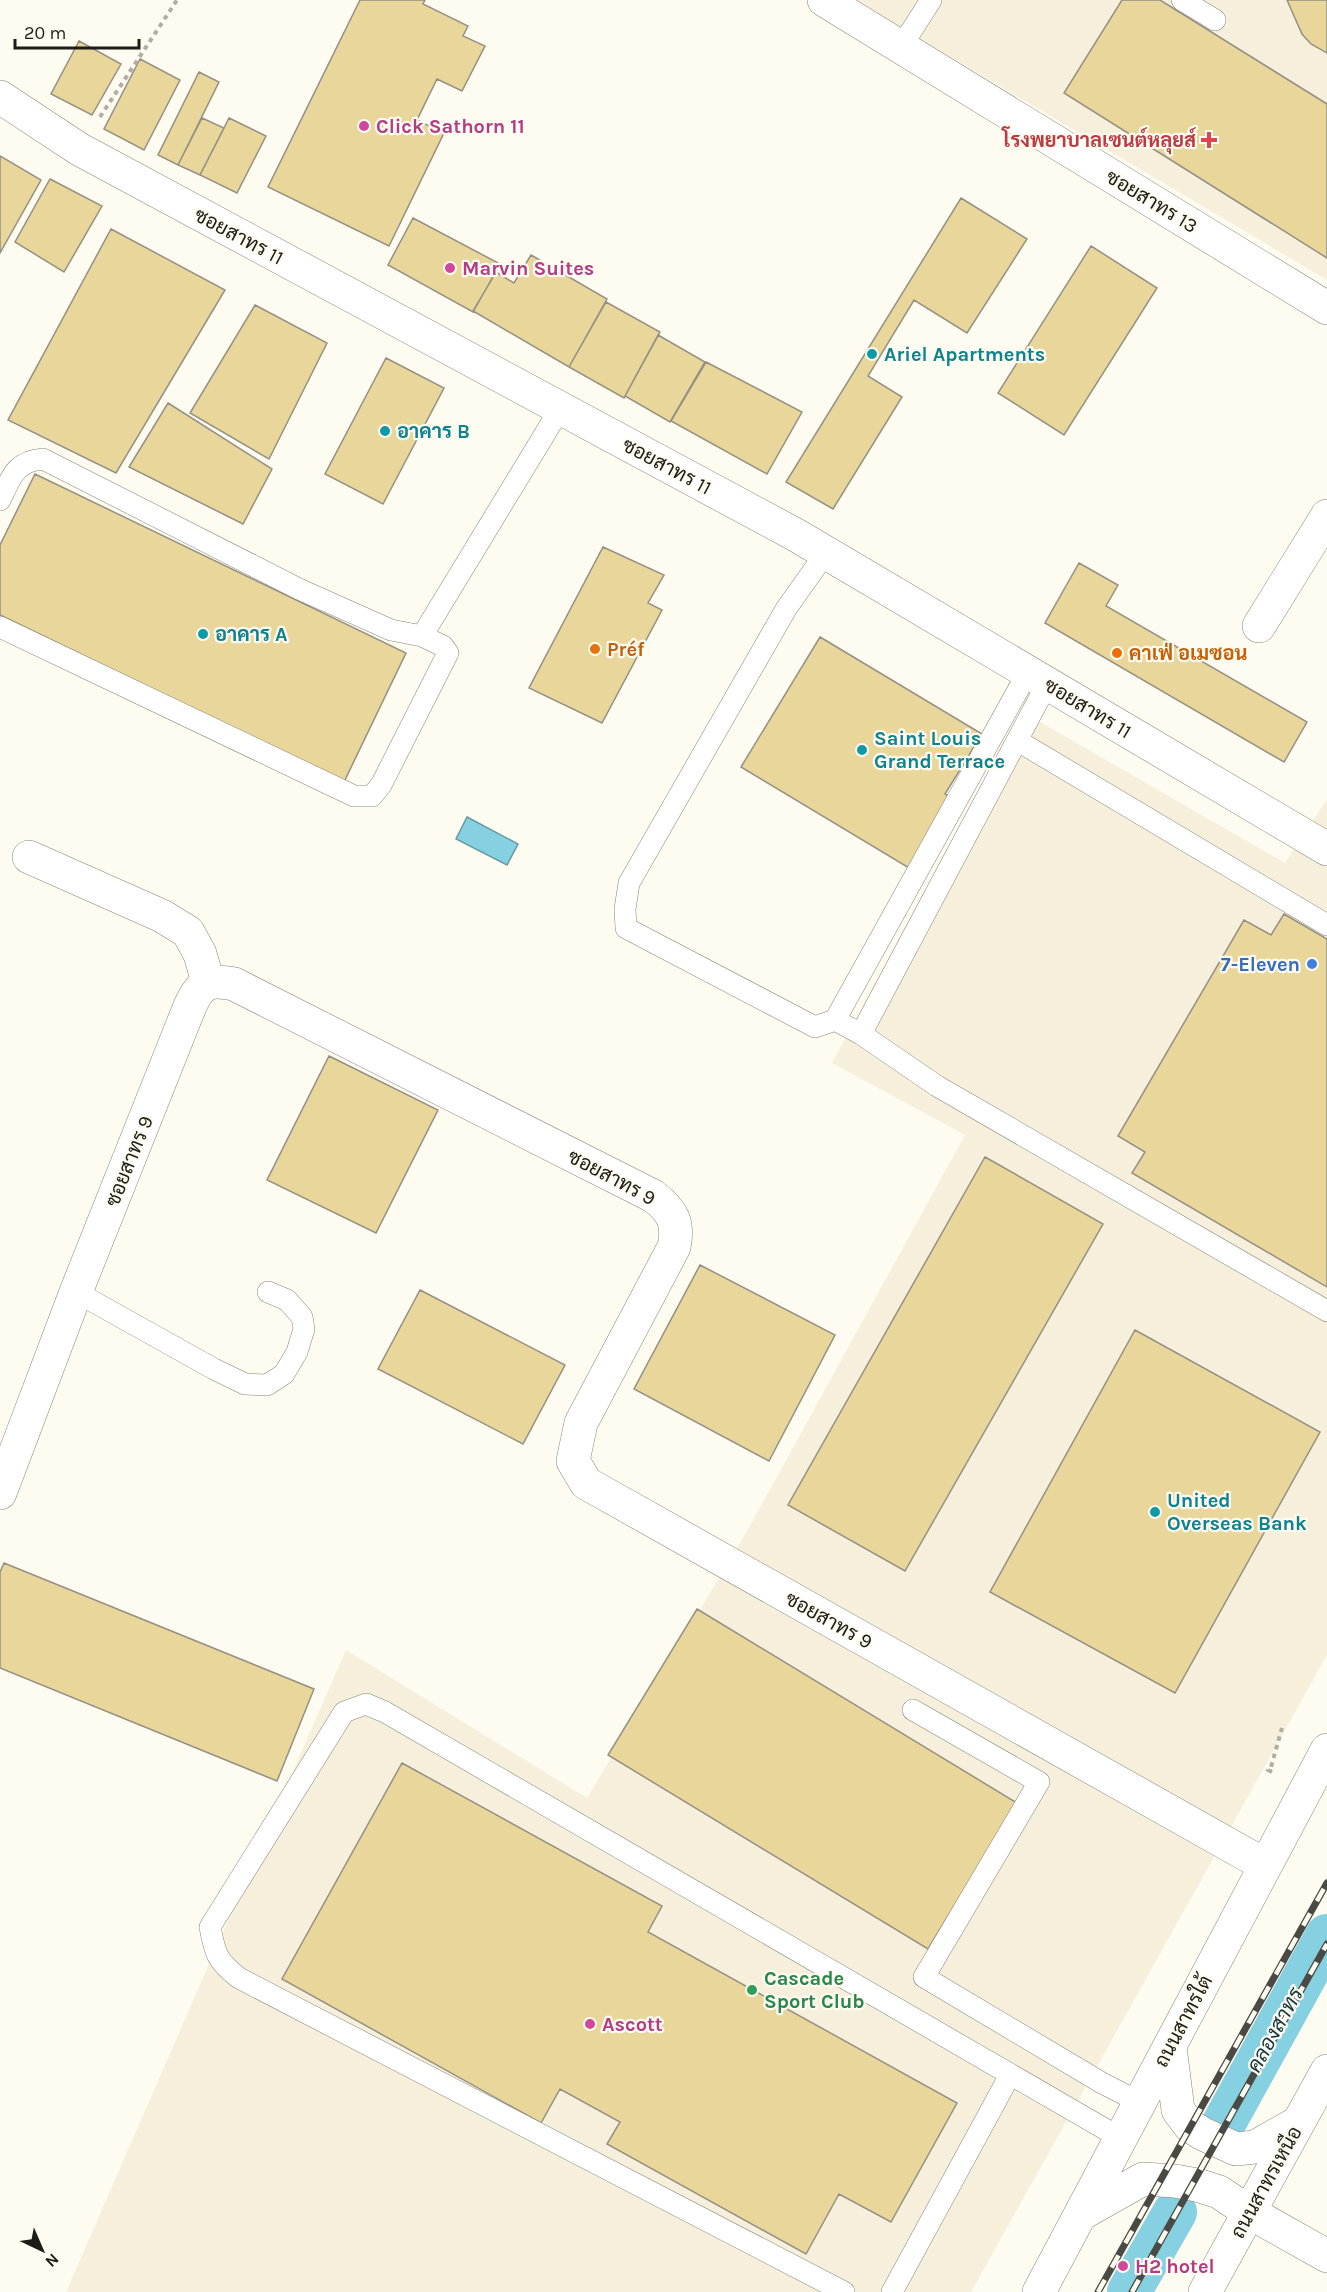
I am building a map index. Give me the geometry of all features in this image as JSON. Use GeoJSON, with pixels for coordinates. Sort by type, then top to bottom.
{"type":"FeatureCollection","features":[{"type":"Feature","properties":{"kind":"street","name":"ซอยสาทร 13"},"geometry":{"type":"LineString","coordinates":[[824,0],[1327,308]]}},
{"type":"Feature","properties":{"kind":"street","name":"ซอยสาทร 11"},"geometry":{"type":"LineString","coordinates":[[0,97],[79,150],[796,535],[1327,849]]}},
{"type":"Feature","properties":{"kind":"street"},"geometry":{"type":"LineString","coordinates":[[1259,626],[1327,516]]}},
{"type":"Feature","properties":{"kind":"street"},"geometry":{"type":"LineString","coordinates":[[29,857],[162,916],[188,933],[201,954],[208,982]]}},
{"type":"Feature","properties":{"kind":"street","name":"ซอยสาทร 9"},"geometry":{"type":"LineString","coordinates":[[0,1493],[76,1292],[190,1006],[197,992],[208,982],[221,981],[234,984],[653,1197],[666,1206],[678,1230],[674,1247],[581,1423],[573,1461],[586,1483],[1265,1865]]}},
{"type":"Feature","properties":{"kind":"street","name":"ถนนสาทรใต้"},"geometry":{"type":"LineString","coordinates":[[1039,2292],[1327,1750]]}},
{"type":"Feature","properties":{"kind":"street"},"geometry":{"type":"LineString","coordinates":[[1170,2047],[1179,2109],[1190,2126],[1203,2134],[1236,2149],[1255,2146],[1299,2122]]}},
{"type":"Feature","properties":{"kind":"street","name":"ถนนสาทรเหนือ"},"geometry":{"type":"LineString","coordinates":[[1205,2292],[1327,2071]]}},
{"type":"Feature","properties":{"kind":"street"},"geometry":{"type":"LineString","coordinates":[[1083,2213],[1143,2179],[1175,2181],[1219,2192],[1249,2212],[1327,2256]]}},
{"type":"Feature","properties":{"kind":"lane"},"geometry":{"type":"LineString","coordinates":[[900,47],[931,0]]}},
{"type":"Feature","properties":{"kind":"lane"},"geometry":{"type":"LineString","coordinates":[[1182,0],[1215,20]]}},
{"type":"Feature","properties":{"kind":"lane"},"geometry":{"type":"LineString","coordinates":[[423,636],[560,409]]}},
{"type":"Feature","properties":{"kind":"lane"},"geometry":{"type":"LineString","coordinates":[[0,500],[15,471],[29,460],[43,459],[299,589],[391,630],[423,636],[443,646],[448,653],[443,667],[381,785],[372,796],[354,796],[0,627]]}},
{"type":"Feature","properties":{"kind":"lane"},"geometry":{"type":"LineString","coordinates":[[825,554],[786,609],[629,883],[626,928],[815,1027],[835,1020],[1038,678]]}},
{"type":"Feature","properties":{"kind":"lane"},"geometry":{"type":"LineString","coordinates":[[861,1034],[1018,741],[1038,678]]}},
{"type":"Feature","properties":{"kind":"lane"},"geometry":{"type":"LineString","coordinates":[[1018,741],[1327,925]]}},
{"type":"Feature","properties":{"kind":"lane"},"geometry":{"type":"LineString","coordinates":[[835,1020],[861,1034],[937,1086],[1327,1311]]}},
{"type":"Feature","properties":{"kind":"lane"},"geometry":{"type":"LineString","coordinates":[[76,1292],[214,1369],[245,1384],[267,1385],[284,1374],[297,1352],[304,1329],[302,1317],[287,1300],[268,1292]]}},
{"type":"Feature","properties":{"kind":"lane"},"geometry":{"type":"LineString","coordinates":[[844,2292],[239,1978],[227,1969],[215,1953],[210,1927],[344,1712],[366,1704],[385,1712],[1122,2139]]}},
{"type":"Feature","properties":{"kind":"lane"},"geometry":{"type":"LineString","coordinates":[[913,1710],[1039,1782],[924,1977],[1102,2083],[1141,2103]]}},
{"type":"Feature","properties":{"kind":"lane"},"geometry":{"type":"LineString","coordinates":[[892,2292],[1010,2075]]}},
{"type":"Feature","properties":{"kind":"path"},"geometry":{"type":"LineString","coordinates":[[79,150],[177,0]]}},
{"type":"Feature","properties":{"kind":"path"},"geometry":{"type":"LineString","coordinates":[[1270,1769],[1282,1728]]}},
{"type":"Feature","properties":{"kind":"shaded area","name":"โรงพยาบาลเซนต์หลุยส์"},"geometry":{"type":"Polygon","coordinates":[[[855,0],[1327,0],[1327,280],[855,0]]]}},
{"type":"Feature","properties":{"kind":"shaded area"},"geometry":{"type":"Polygon","coordinates":[[[1021,711],[1285,863],[1327,799],[1327,1655],[971,2292],[66,2292],[346,1650],[587,1798],[746,1533],[965,1135],[832,1063],[1021,711]]]}},
{"type":"Feature","properties":{"kind":"water"},"geometry":{"type":"Polygon","coordinates":[[[467,817],[518,844],[507,865],[456,839],[467,817]]]}},
{"type":"Feature","properties":{"kind":"building","name":"Click Sathorn 11"},"geometry":{"type":"Polygon","coordinates":[[[360,0],[425,0],[423,4],[468,26],[463,36],[485,46],[462,91],[437,79],[417,120],[444,133],[389,246],[268,187],[360,0]]]}},
{"type":"Feature","properties":{"kind":"building"},"geometry":{"type":"Polygon","coordinates":[[[1122,0],[1160,0],[1327,104],[1327,258],[1064,93],[1122,0]]]}},
{"type":"Feature","properties":{"kind":"building"},"geometry":{"type":"Polygon","coordinates":[[[1287,0],[1327,0],[1327,53],[1311,44],[1302,34],[1287,0]]]}},
{"type":"Feature","properties":{"kind":"building"},"geometry":{"type":"Polygon","coordinates":[[[79,41],[121,64],[92,115],[51,94],[79,41]]]}},
{"type":"Feature","properties":{"kind":"building"},"geometry":{"type":"Polygon","coordinates":[[[140,59],[180,80],[144,150],[104,129],[140,59]]]}},
{"type":"Feature","properties":{"kind":"building"},"geometry":{"type":"Polygon","coordinates":[[[199,72],[219,82],[178,165],[158,155],[199,72]]]}},
{"type":"Feature","properties":{"kind":"building"},"geometry":{"type":"Polygon","coordinates":[[[202,118],[224,128],[200,175],[178,165],[202,118]]]}},
{"type":"Feature","properties":{"kind":"building"},"geometry":{"type":"Polygon","coordinates":[[[229,118],[266,136],[237,193],[200,175],[229,118]]]}},
{"type":"Feature","properties":{"kind":"building"},"geometry":{"type":"Polygon","coordinates":[[[0,156],[41,180],[0,253],[0,156]]]}},
{"type":"Feature","properties":{"kind":"building"},"geometry":{"type":"Polygon","coordinates":[[[50,179],[102,206],[64,272],[15,242],[50,179]]]}},
{"type":"Feature","properties":{"kind":"building","name":"Ariel Apartments"},"geometry":{"type":"Polygon","coordinates":[[[961,198],[1027,239],[967,333],[914,300],[868,376],[902,397],[833,509],[786,482],[961,198]]]}},
{"type":"Feature","properties":{"kind":"building"},"geometry":{"type":"Polygon","coordinates":[[[413,218],[500,264],[473,312],[388,265],[413,218]]]}},
{"type":"Feature","properties":{"kind":"building"},"geometry":{"type":"Polygon","coordinates":[[[111,229],[225,290],[116,473],[8,420],[111,229]]]}},
{"type":"Feature","properties":{"kind":"building"},"geometry":{"type":"Polygon","coordinates":[[[1091,246],[1157,288],[1064,435],[998,393],[1091,246]]]}},
{"type":"Feature","properties":{"kind":"building"},"geometry":{"type":"Polygon","coordinates":[[[531,255],[607,299],[569,367],[473,311],[496,272],[514,283],[531,255]]]}},
{"type":"Feature","properties":{"kind":"building"},"geometry":{"type":"Polygon","coordinates":[[[606,302],[660,332],[624,398],[569,367],[606,302]]]}},
{"type":"Feature","properties":{"kind":"building"},"geometry":{"type":"Polygon","coordinates":[[[255,305],[327,343],[269,459],[190,413],[255,305]]]}},
{"type":"Feature","properties":{"kind":"building"},"geometry":{"type":"Polygon","coordinates":[[[658,335],[705,362],[670,422],[625,396],[658,335]]]}},
{"type":"Feature","properties":{"kind":"building","name":"อาคาร B"},"geometry":{"type":"Polygon","coordinates":[[[386,358],[444,388],[383,504],[325,474],[386,358]]]}},
{"type":"Feature","properties":{"kind":"building"},"geometry":{"type":"Polygon","coordinates":[[[706,362],[802,412],[767,474],[671,421],[706,362]]]}},
{"type":"Feature","properties":{"kind":"building"},"geometry":{"type":"Polygon","coordinates":[[[168,403],[272,469],[243,524],[129,467],[168,403]]]}},
{"type":"Feature","properties":{"kind":"building","name":"อาคาร A"},"geometry":{"type":"Polygon","coordinates":[[[35,474],[406,653],[344,782],[0,615],[0,545],[35,474]]]}},
{"type":"Feature","properties":{"kind":"building","name":"Préf"},"geometry":{"type":"Polygon","coordinates":[[[603,547],[664,575],[648,603],[662,610],[602,723],[529,688],[603,547]]]}},
{"type":"Feature","properties":{"kind":"building"},"geometry":{"type":"Polygon","coordinates":[[[1079,563],[1118,585],[1106,606],[1307,722],[1284,762],[1045,623],[1079,563]]]}},
{"type":"Feature","properties":{"kind":"building","name":"Saint Louis Grand Terrace"},"geometry":{"type":"Polygon","coordinates":[[[820,637],[982,734],[945,794],[952,798],[909,868],[741,767],[820,637]]]}},
{"type":"Feature","properties":{"kind":"building"},"geometry":{"type":"Polygon","coordinates":[[[1284,914],[1327,939],[1327,1287],[1132,1173],[1145,1152],[1118,1136],[1244,920],[1271,935],[1284,914]]]}},
{"type":"Feature","properties":{"kind":"building"},"geometry":{"type":"Polygon","coordinates":[[[329,1056],[438,1110],[376,1233],[267,1180],[329,1056]]]}},
{"type":"Feature","properties":{"kind":"building"},"geometry":{"type":"Polygon","coordinates":[[[985,1157],[1103,1224],[905,1571],[788,1505],[985,1157]]]}},
{"type":"Feature","properties":{"kind":"building"},"geometry":{"type":"Polygon","coordinates":[[[700,1265],[835,1335],[769,1461],[634,1389],[700,1265]]]}},
{"type":"Feature","properties":{"kind":"building"},"geometry":{"type":"Polygon","coordinates":[[[420,1290],[565,1365],[523,1444],[378,1369],[420,1290]]]}},
{"type":"Feature","properties":{"kind":"building","name":"United Overseas Bank"},"geometry":{"type":"Polygon","coordinates":[[[1135,1330],[1320,1432],[1175,1693],[990,1592],[1135,1330]]]}},
{"type":"Feature","properties":{"kind":"building"},"geometry":{"type":"Polygon","coordinates":[[[4,1563],[314,1689],[277,1781],[0,1668],[0,1572],[4,1563]]]}},
{"type":"Feature","properties":{"kind":"building"},"geometry":{"type":"Polygon","coordinates":[[[697,1609],[1017,1803],[928,1949],[608,1755],[697,1609]]]}},
{"type":"Feature","properties":{"kind":"building","name":"Ascott"},"geometry":{"type":"Polygon","coordinates":[[[402,1763],[662,1906],[648,1932],[957,2103],[891,2222],[839,2194],[806,2254],[607,2144],[620,2122],[560,2089],[541,2123],[282,1979],[402,1763]]]}},
{"type":"Feature","properties":{"kind":"waterway","name":"คลองสาทร"},"geometry":{"type":"LineString","coordinates":[[1224,2123],[1327,1936]]}},
{"type":"Feature","properties":{"kind":"waterway","name":"คลองสาทร"},"geometry":{"type":"LineString","coordinates":[[1129,2292],[1175,2212]]}},
{"type":"Feature","properties":{"kind":"railway"},"geometry":{"type":"LineString","coordinates":[[1098,2292],[1327,1883]]}},
{"type":"Feature","properties":{"kind":"railway"},"geometry":{"type":"LineString","coordinates":[[1132,2292],[1327,1944]]}},
{"type":"Feature","properties":{"kind":"place","name":"Click Sathorn 11"},"geometry":{"type":"Point","coordinates":[364,126]}},
{"type":"Feature","properties":{"kind":"place","name":"โรงพยาบาลเซนต์หลุยส์"},"geometry":{"type":"Point","coordinates":[1209,140]}},
{"type":"Feature","properties":{"kind":"place","name":"Marvin Suites"},"geometry":{"type":"Point","coordinates":[450,268]}},
{"type":"Feature","properties":{"kind":"place","name":"Ariel Apartments"},"geometry":{"type":"Point","coordinates":[872,354]}},
{"type":"Feature","properties":{"kind":"place","name":"อาคาร B"},"geometry":{"type":"Point","coordinates":[385,431]}},
{"type":"Feature","properties":{"kind":"place","name":"อาคาร A"},"geometry":{"type":"Point","coordinates":[203,634]}},
{"type":"Feature","properties":{"kind":"place","name":"Préf"},"geometry":{"type":"Point","coordinates":[595,649]}},
{"type":"Feature","properties":{"kind":"place","name":"คาเฟ่ อเมซอน"},"geometry":{"type":"Point","coordinates":[1117,653]}},
{"type":"Feature","properties":{"kind":"place","name":"Saint Louis Grand Terrace"},"geometry":{"type":"Point","coordinates":[862,750]}},
{"type":"Feature","properties":{"kind":"place","name":"7-Eleven"},"geometry":{"type":"Point","coordinates":[1312,964]}},
{"type":"Feature","properties":{"kind":"place","name":"United Overseas Bank"},"geometry":{"type":"Point","coordinates":[1155,1512]}},
{"type":"Feature","properties":{"kind":"place","name":"Cascade Sport Club"},"geometry":{"type":"Point","coordinates":[752,1990]}},
{"type":"Feature","properties":{"kind":"place","name":"Ascott"},"geometry":{"type":"Point","coordinates":[590,2024]}},
{"type":"Feature","properties":{"kind":"place","name":"H2 hotel"},"geometry":{"type":"Point","coordinates":[1123,2266]}}]}
